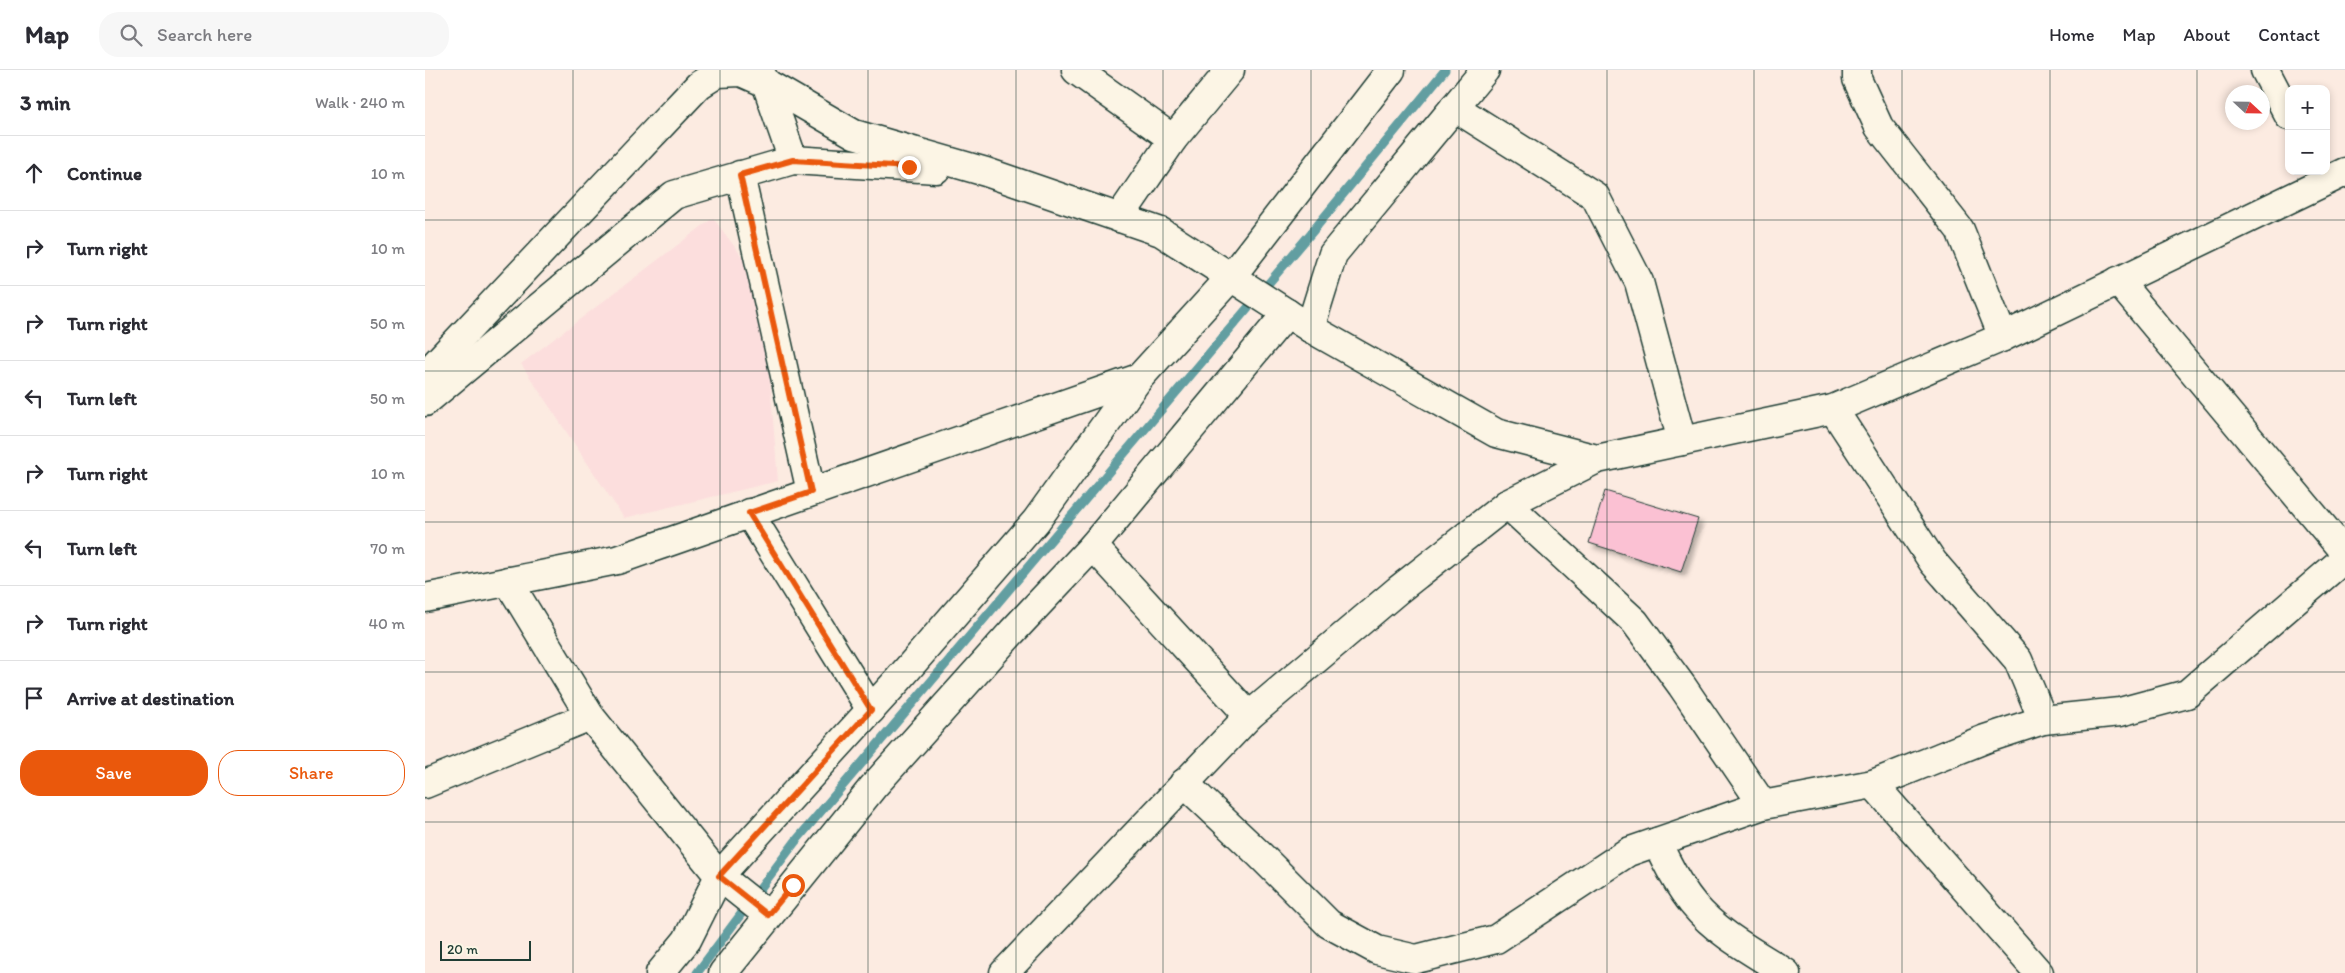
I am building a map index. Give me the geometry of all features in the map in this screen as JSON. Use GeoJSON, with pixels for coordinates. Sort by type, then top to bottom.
{"type":"FeatureCollection","features":[{"type":"Feature","properties":{"kind":"street"},"geometry":{"type":"LineString","coordinates":[[1077,70],[1173,139]]}},
{"type":"Feature","properties":{"kind":"street"},"geometry":{"type":"LineString","coordinates":[[1119,218],[1173,139],[1231,70]]}},
{"type":"Feature","properties":{"kind":"street"},"geometry":{"type":"LineString","coordinates":[[660,973],[687,940],[719,876],[871,710],[1036,521],[1139,378],[1239,282],[1391,70]]}},
{"type":"Feature","properties":{"kind":"street"},"geometry":{"type":"LineString","coordinates":[[1310,328],[1333,254],[1485,70]]}},
{"type":"Feature","properties":{"kind":"street"},"geometry":{"type":"LineString","coordinates":[[1857,70],[1857,79],[1879,127],[1960,230],[2003,337]]}},
{"type":"Feature","properties":{"kind":"street"},"geometry":{"type":"LineString","coordinates":[[2265,70],[2285,108]]}},
{"type":"Feature","properties":{"kind":"street"},"geometry":{"type":"LineString","coordinates":[[425,375],[699,85],[718,73],[741,72],[762,77],[854,134],[986,172],[1161,232],[1310,328],[1496,433],[1597,459]]}},
{"type":"Feature","properties":{"kind":"street"},"geometry":{"type":"LineString","coordinates":[[762,77],[793,160]]}},
{"type":"Feature","properties":{"kind":"street"},"geometry":{"type":"LineString","coordinates":[[1455,107],[1595,196],[1639,282],[1682,441]]}},
{"type":"Feature","properties":{"kind":"street"},"geometry":{"type":"LineString","coordinates":[[425,402],[674,195],[793,160],[986,172]]}},
{"type":"Feature","properties":{"kind":"street"},"geometry":{"type":"LineString","coordinates":[[740,175],[811,492]]}},
{"type":"Feature","properties":{"kind":"street"},"geometry":{"type":"LineString","coordinates":[[1004,973],[1249,716],[1398,590],[1507,504],[1597,459],[1833,409],[2003,337],[2338,177]]}},
{"type":"Feature","properties":{"kind":"street"},"geometry":{"type":"LineString","coordinates":[[2118,281],[2345,553]]}},
{"type":"Feature","properties":{"kind":"street"},"geometry":{"type":"LineString","coordinates":[[723,973],[873,787],[1012,632],[1093,546],[1282,310]]}},
{"type":"Feature","properties":{"kind":"street"},"geometry":{"type":"LineString","coordinates":[[425,598],[617,560],[1139,378]]}},
{"type":"Feature","properties":{"kind":"street"},"geometry":{"type":"LineString","coordinates":[[1833,409],[1933,562],[2018,660],[2043,720]]}},
{"type":"Feature","properties":{"kind":"street"},"geometry":{"type":"LineString","coordinates":[[1507,504],[1635,622],[1682,686],[1763,805]]}},
{"type":"Feature","properties":{"kind":"street"},"geometry":{"type":"LineString","coordinates":[[749,513],[871,710]]}},
{"type":"Feature","properties":{"kind":"street"},"geometry":{"type":"LineString","coordinates":[[1093,546],[1249,716]]}},
{"type":"Feature","properties":{"kind":"street"},"geometry":{"type":"LineString","coordinates":[[1184,783],[1260,854],[1329,924],[1377,950],[1416,958],[1496,939],[1629,852],[1763,805],[1873,784],[1985,739],[2043,720],[2120,712],[2187,694],[2345,558]]}},
{"type":"Feature","properties":{"kind":"street"},"geometry":{"type":"LineString","coordinates":[[508,581],[590,716],[719,876],[768,915]]}},
{"type":"Feature","properties":{"kind":"street"},"geometry":{"type":"LineString","coordinates":[[425,784],[590,716]]}},
{"type":"Feature","properties":{"kind":"street"},"geometry":{"type":"LineString","coordinates":[[1873,784],[2039,973]]}},
{"type":"Feature","properties":{"kind":"street"},"geometry":{"type":"LineString","coordinates":[[1657,842],[1671,871],[1694,906],[1722,931],[1786,973]]}},
{"type":"Feature","properties":{"kind":"shaded area"},"geometry":{"type":"Polygon","coordinates":[[[713,218],[762,283],[778,481],[624,518],[521,364],[713,218]]]}},
{"type":"Feature","properties":{"kind":"building"},"geometry":{"type":"Polygon","coordinates":[[[1605,491],[1698,519],[1681,572],[1589,543],[1605,491]]]}},
{"type":"Feature","properties":{"kind":"waterway"},"geometry":{"type":"LineString","coordinates":[[697,973],[795,842],[1312,232],[1445,70]]}},
{"type":"Feature","properties":{"kind":"route"},"geometry":{"type":"LineString","coordinates":[[793,885],[768,915],[719,876],[871,710],[749,513],[811,492],[740,175],[793,160],[909,167]]}}]}
